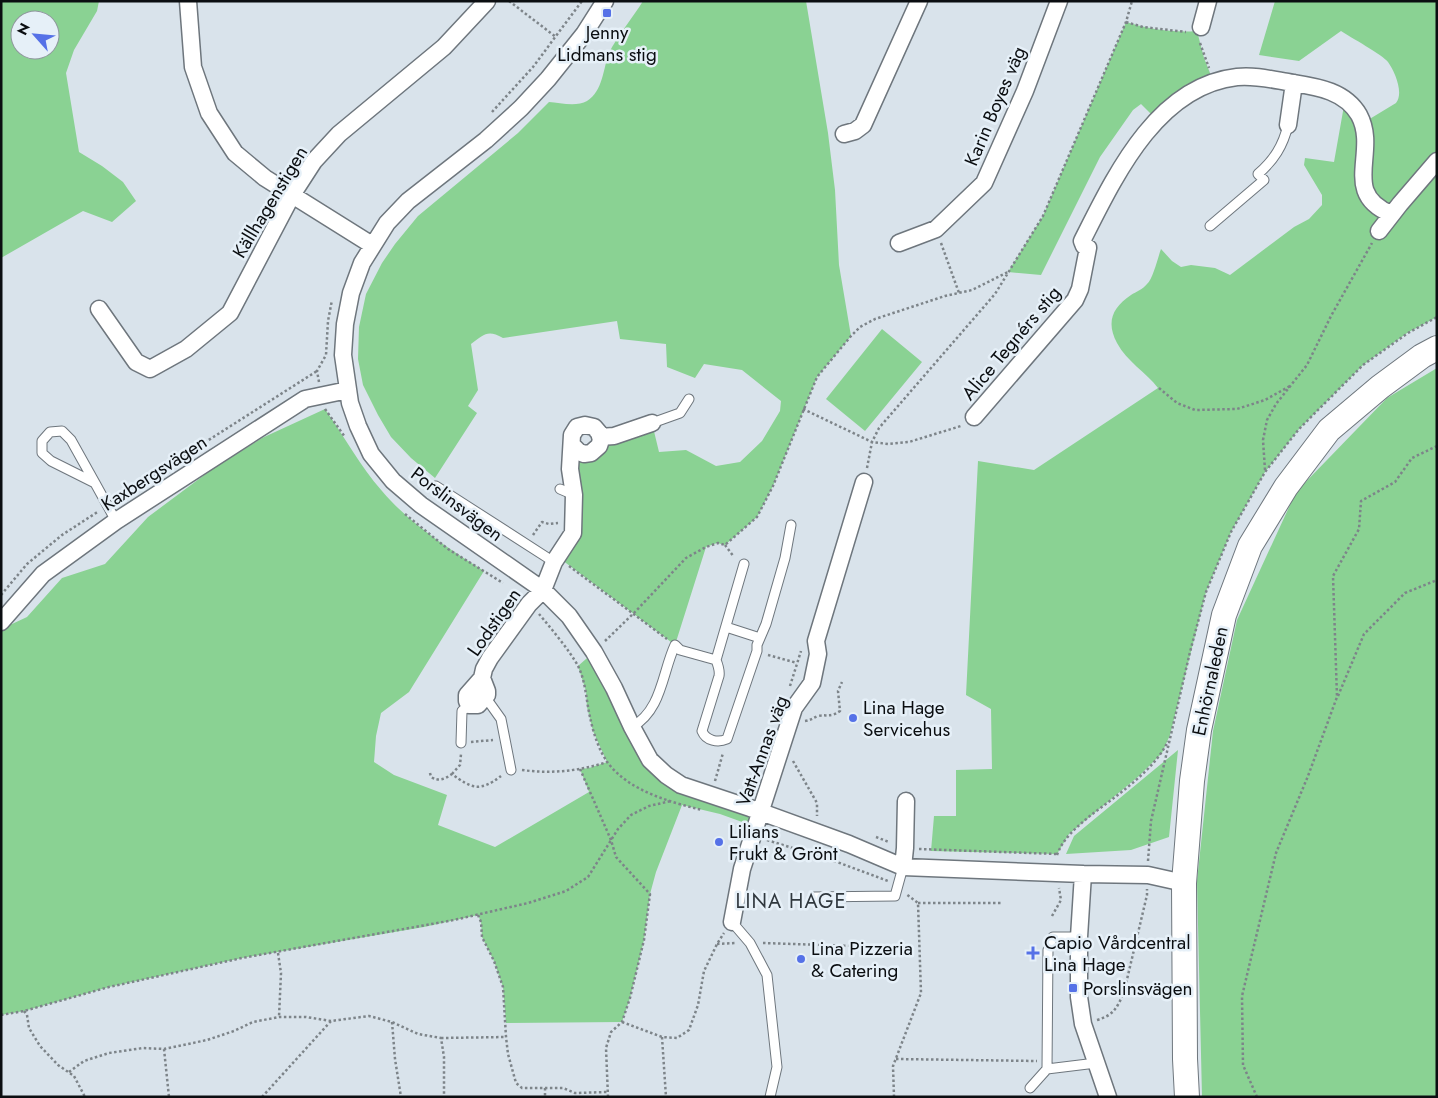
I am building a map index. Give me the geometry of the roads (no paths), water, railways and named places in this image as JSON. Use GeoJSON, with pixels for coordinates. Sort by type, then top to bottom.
{"type":"FeatureCollection","features":[{"type":"Feature","properties":{"kind":"street"},"geometry":{"type":"LineString","coordinates":[[188,1],[193,67],[208,113],[235,153],[265,178],[372,245]]}},
{"type":"Feature","properties":{"kind":"street","name":"Källhagenstigen"},"geometry":{"type":"LineString","coordinates":[[100,309],[136,362],[150,369],[186,349],[230,313],[292,195],[314,161],[339,134],[444,47],[487,1]]}},
{"type":"Feature","properties":{"kind":"street","name":"Porslinsvägen"},"geometry":{"type":"LineString","coordinates":[[605,1],[584,34],[521,108],[486,140],[408,201],[387,223],[362,263],[351,293],[345,324],[343,355],[350,403],[371,454],[393,480],[421,505],[543,590],[568,616],[594,652],[650,760],[666,775],[681,784],[849,844],[903,867],[1148,875],[1184,883]]}},
{"type":"Feature","properties":{"kind":"street"},"geometry":{"type":"LineString","coordinates":[[844,134],[855,132],[863,126],[920,1]]}},
{"type":"Feature","properties":{"kind":"street","name":"Karin Boyes väg"},"geometry":{"type":"LineString","coordinates":[[899,243],[936,229],[984,183],[1025,91],[1059,1]]}},
{"type":"Feature","properties":{"kind":"street"},"geometry":{"type":"LineString","coordinates":[[1196,32],[1208,1]]}},
{"type":"Feature","properties":{"kind":"street","name":"Alice Tegnérs stig"},"geometry":{"type":"LineString","coordinates":[[974,417],[1075,300],[1080,289],[1088,248],[1084,246],[1082,241],[1140,138],[1180,101],[1195,92],[1222,80],[1252,76],[1315,86],[1332,91],[1354,108],[1359,115],[1365,132],[1363,183],[1374,205],[1391,214]]}},
{"type":"Feature","properties":{"kind":"street"},"geometry":{"type":"LineString","coordinates":[[1288,125],[1294,83]]}},
{"type":"Feature","properties":{"kind":"street"},"geometry":{"type":"LineString","coordinates":[[1378,231],[1437,162]]}},
{"type":"Feature","properties":{"kind":"street","name":"Enhörnaleden"},"geometry":{"type":"LineString","coordinates":[[1187,1097],[1184,883],[1192,781],[1199,730],[1224,615],[1250,546],[1286,487],[1329,430],[1380,387],[1422,356],[1437,348]]}},
{"type":"Feature","properties":{"kind":"street","name":"Kaxbergsvägen"},"geometry":{"type":"LineString","coordinates":[[1,622],[43,574],[116,521],[305,400],[348,390]]}},
{"type":"Feature","properties":{"kind":"street"},"geometry":{"type":"LineString","coordinates":[[543,590],[556,560],[572,533],[573,521],[567,492],[572,444],[578,452],[584,454],[591,453],[599,446],[600,437],[614,436],[652,422]]}},
{"type":"Feature","properties":{"kind":"street","name":"Vatt-Annas väg"},"geometry":{"type":"LineString","coordinates":[[732,922],[742,869],[794,708],[812,683],[818,654],[816,641],[864,482]]}},
{"type":"Feature","properties":{"kind":"street","name":"Lodstigen"},"geometry":{"type":"LineString","coordinates":[[469,705],[467,695],[482,678],[490,658],[529,604],[543,590]]}},
{"type":"Feature","properties":{"kind":"street","name":"Lodstigen"},"geometry":{"type":"LineString","coordinates":[[482,678],[487,691],[486,698]]}},
{"type":"Feature","properties":{"kind":"street"},"geometry":{"type":"LineString","coordinates":[[469,705],[478,705],[486,698]]}},
{"type":"Feature","properties":{"kind":"street"},"geometry":{"type":"LineString","coordinates":[[903,867],[906,801]]}},
{"type":"Feature","properties":{"kind":"street"},"geometry":{"type":"LineString","coordinates":[[1083,874],[1079,937],[1079,997],[1083,1024],[1108,1097]]}},
{"type":"Feature","properties":{"kind":"lane"},"geometry":{"type":"LineString","coordinates":[[1210,226],[1264,180],[1258,174],[1280,150],[1288,125]]}},
{"type":"Feature","properties":{"kind":"lane"},"geometry":{"type":"LineString","coordinates":[[652,422],[680,413],[689,399]]}},
{"type":"Feature","properties":{"kind":"lane"},"geometry":{"type":"LineString","coordinates":[[95,484],[51,461],[42,453],[42,440],[50,432],[62,432],[71,440],[116,521]]}},
{"type":"Feature","properties":{"kind":"lane"},"geometry":{"type":"LineString","coordinates":[[436,486],[527,545],[556,560]]}},
{"type":"Feature","properties":{"kind":"lane"},"geometry":{"type":"LineString","coordinates":[[744,564],[716,660],[720,671],[702,731],[707,738],[715,741],[727,739],[766,624],[785,558],[792,525]]}},
{"type":"Feature","properties":{"kind":"lane"},"geometry":{"type":"LineString","coordinates":[[726,627],[760,638]]}},
{"type":"Feature","properties":{"kind":"lane"},"geometry":{"type":"LineString","coordinates":[[632,727],[639,723],[655,704],[670,655],[675,645],[680,650],[716,660]]}},
{"type":"Feature","properties":{"kind":"lane"},"geometry":{"type":"LineString","coordinates":[[486,698],[501,719],[511,770]]}},
{"type":"Feature","properties":{"kind":"lane"},"geometry":{"type":"LineString","coordinates":[[462,743],[462,711],[469,705]]}},
{"type":"Feature","properties":{"kind":"lane"},"geometry":{"type":"LineString","coordinates":[[812,897],[894,896],[903,867]]}},
{"type":"Feature","properties":{"kind":"lane"},"geometry":{"type":"LineString","coordinates":[[732,922],[750,943],[767,975],[777,1067],[770,1097]]}},
{"type":"Feature","properties":{"kind":"lane"},"geometry":{"type":"LineString","coordinates":[[1030,1088],[1047,1065],[1048,950],[1053,937],[1079,937]]}},
{"type":"Feature","properties":{"kind":"lane"},"geometry":{"type":"LineString","coordinates":[[1047,1065],[1096,1063]]}},
{"type":"Feature","properties":{"kind":"place","name":"Jenny Lidmans stig"},"geometry":{"type":"Point","coordinates":[607,13]}},
{"type":"Feature","properties":{"kind":"place","name":"Lina Hage Servicehus"},"geometry":{"type":"Point","coordinates":[853,718]}},
{"type":"Feature","properties":{"kind":"place","name":"Lilians Frukt & Grönt"},"geometry":{"type":"Point","coordinates":[719,842]}},
{"type":"Feature","properties":{"kind":"place","name":"Capio Vårdcentral Lina Hage"},"geometry":{"type":"Point","coordinates":[1033,953]}},
{"type":"Feature","properties":{"kind":"place","name":"Lina Pizzeria & Catering"},"geometry":{"type":"Point","coordinates":[801,959]}},
{"type":"Feature","properties":{"kind":"place","name":"Porslinsvägen"},"geometry":{"type":"Point","coordinates":[1073,988]}},
{"type":"Feature","properties":{"kind":"district","name":"LINA HAGE"},"geometry":{"type":"Point","coordinates":[791,901]}}]}
